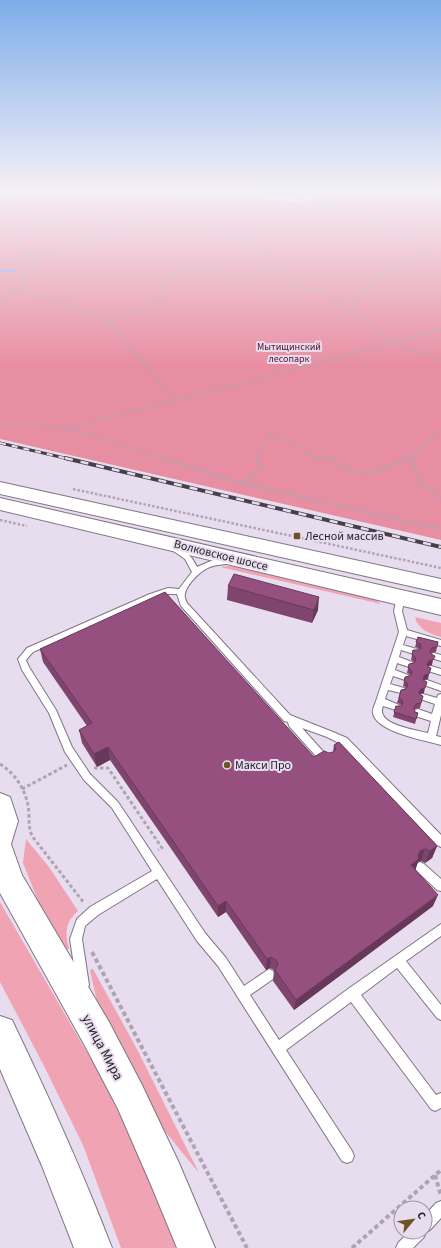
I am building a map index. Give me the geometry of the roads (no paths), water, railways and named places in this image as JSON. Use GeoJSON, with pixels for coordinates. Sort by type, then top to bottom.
{"type":"FeatureCollection","features":[{"type":"Feature","properties":{"kind":"main road","name":"Волковское шоссе"},"geometry":{"type":"LineString","coordinates":[[0,488],[441,586]]}},
{"type":"Feature","properties":{"kind":"main road","name":"Волковское шоссе"},"geometry":{"type":"LineString","coordinates":[[0,504],[441,607]]}},
{"type":"Feature","properties":{"kind":"main road"},"geometry":{"type":"LineString","coordinates":[[0,805],[4,821],[0,836]]}},
{"type":"Feature","properties":{"kind":"main road","name":"улица Мира"},"geometry":{"type":"LineString","coordinates":[[0,852],[9,882],[97,1034],[147,1133],[196,1248]]}},
{"type":"Feature","properties":{"kind":"main road"},"geometry":{"type":"LineString","coordinates":[[0,1032],[36,1106],[66,1175],[93,1248]]}},
{"type":"Feature","properties":{"kind":"lane"},"geometry":{"type":"LineString","coordinates":[[158,540],[169,544],[186,555],[192,562],[195,571]]}},
{"type":"Feature","properties":{"kind":"lane"},"geometry":{"type":"LineString","coordinates":[[241,560],[205,565],[195,571],[181,592],[181,597],[184,604],[327,761]]}},
{"type":"Feature","properties":{"kind":"lane"},"geometry":{"type":"LineString","coordinates":[[181,592],[168,591],[153,596],[30,650],[22,659],[25,668],[53,712],[65,742],[76,761],[91,782],[115,804],[201,937],[222,962],[347,1156]]}},
{"type":"Feature","properties":{"kind":"lane"},"geometry":{"type":"LineString","coordinates":[[401,598],[398,611],[403,632],[389,672],[377,714],[384,723],[441,741]]}},
{"type":"Feature","properties":{"kind":"lane"},"geometry":{"type":"LineString","coordinates":[[403,632],[441,643]]}},
{"type":"Feature","properties":{"kind":"lane"},"geometry":{"type":"LineString","coordinates":[[398,646],[414,651]]}},
{"type":"Feature","properties":{"kind":"lane"},"geometry":{"type":"LineString","coordinates":[[394,659],[410,664]]}},
{"type":"Feature","properties":{"kind":"lane"},"geometry":{"type":"LineString","coordinates":[[431,670],[441,672]]}},
{"type":"Feature","properties":{"kind":"lane"},"geometry":{"type":"LineString","coordinates":[[389,672],[405,677]]}},
{"type":"Feature","properties":{"kind":"lane"},"geometry":{"type":"LineString","coordinates":[[427,684],[441,688]]}},
{"type":"Feature","properties":{"kind":"lane"},"geometry":{"type":"LineString","coordinates":[[385,686],[401,690]]}},
{"type":"Feature","properties":{"kind":"lane"},"geometry":{"type":"LineString","coordinates":[[423,697],[440,699],[431,738]]}},
{"type":"Feature","properties":{"kind":"lane"},"geometry":{"type":"LineString","coordinates":[[380,701],[396,706]]}},
{"type":"Feature","properties":{"kind":"lane"},"geometry":{"type":"LineString","coordinates":[[418,713],[436,719]]}},
{"type":"Feature","properties":{"kind":"lane"},"geometry":{"type":"LineString","coordinates":[[287,718],[298,724],[324,731],[344,740],[441,842]]}},
{"type":"Feature","properties":{"kind":"lane"},"geometry":{"type":"LineString","coordinates":[[420,867],[441,886]]}},
{"type":"Feature","properties":{"kind":"lane"},"geometry":{"type":"LineString","coordinates":[[97,1034],[84,991],[79,964],[76,939],[79,927],[84,919],[94,911],[159,872]]}},
{"type":"Feature","properties":{"kind":"lane"},"geometry":{"type":"LineString","coordinates":[[278,1048],[441,929]]}},
{"type":"Feature","properties":{"kind":"lane"},"geometry":{"type":"LineString","coordinates":[[398,960],[441,1014]]}},
{"type":"Feature","properties":{"kind":"lane"},"geometry":{"type":"LineString","coordinates":[[242,994],[269,975]]}},
{"type":"Feature","properties":{"kind":"lane"},"geometry":{"type":"LineString","coordinates":[[352,993],[435,1105],[441,1099]]}},
{"type":"Feature","properties":{"kind":"lane"},"geometry":{"type":"LineString","coordinates":[[433,1216],[441,1208]]}},
{"type":"Feature","properties":{"kind":"lane"},"geometry":{"type":"LineString","coordinates":[[403,1248],[411,1240]]}},
{"type":"Feature","properties":{"kind":"waterway"},"geometry":{"type":"LineString","coordinates":[[0,271],[15,271]]}},
{"type":"Feature","properties":{"kind":"railway"},"geometry":{"type":"LineString","coordinates":[[0,443],[69,459]]}},
{"type":"Feature","properties":{"kind":"railway"},"geometry":{"type":"LineString","coordinates":[[65,458],[441,547]]}},
{"type":"Feature","properties":{"kind":"place","name":"Лесной массив"},"geometry":{"type":"Point","coordinates":[297,536]}},
{"type":"Feature","properties":{"kind":"place","name":"Макси Про"},"geometry":{"type":"Point","coordinates":[227,765]}},
{"type":"Feature","properties":{"kind":"park label","name":"Мытищинский лесопарк"},"geometry":{"type":"Point","coordinates":[289,352]}}]}
